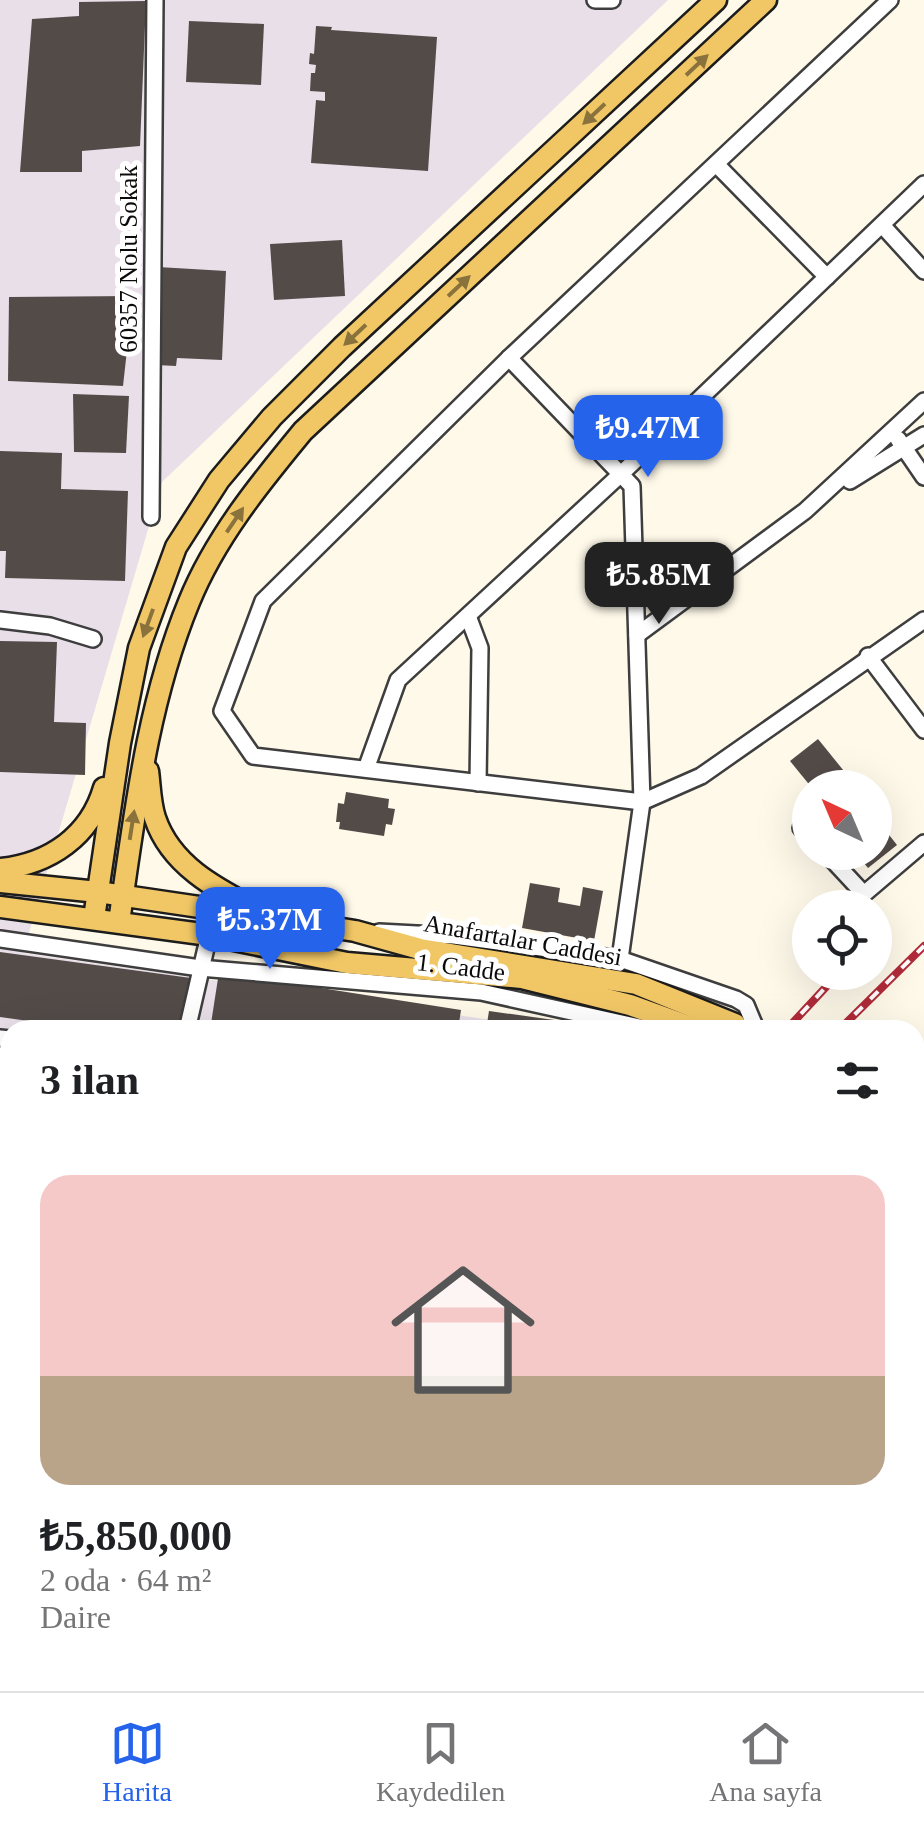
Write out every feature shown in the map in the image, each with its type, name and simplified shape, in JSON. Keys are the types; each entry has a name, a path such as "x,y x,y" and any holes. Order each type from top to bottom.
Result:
{"main road":[{"path":"94,918 120,744 140,648 176,547 219,480 272,418 342,347 716,0"},
{"path":"119,922 144,751 189,601 226,532 292,444 766,0"},
{"path":"0,869 46,856 70,844 84,830 98,806 120,744"},
{"path":"144,751 155,818 175,854 220,890 274,918"},
{"name":"Anafartalar Caddesi","path":"0,882 274,918 355,932 420,949 636,984 726,1020"},
{"name":"Anafartalar Caddesi","path":"0,906 208,934 347,963 522,978 630,1005 671,1020"}],"street":[{"name":"60357 Nolu Sokak","path":"151,518 156,0"},
{"path":"595,0 612,0"},
{"path":"890,0 509,358 263,601 222,711 253,756 642,802 701,776 924,620"},
{"path":"716,164 827,278"},
{"path":"366,770 398,680 621,474 924,184"},
{"path":"882,225 924,271"},
{"path":"509,358 632,486 642,802 620,959"},
{"path":"804,511 924,401"},
{"path":"893,432 924,477"},
{"path":"637,635 804,511 924,435"},
{"path":"468,616 480,648 478,783"},
{"path":"0,620 50,626 93,640"},
{"path":"868,656 924,730"},
{"path":"841,870 864,894 924,843"},
{"path":"355,932 454,936 620,959 736,1000 746,1006 752,1020"},
{"path":"189,1020 208,934"},
{"name":"1. Cadde","path":"0,938 200,968 481,992 595,1020"}],"shaded area":[{"path":"0,0 668,0 162,482 23,953 491,1020 0,1020"}],"building":[{"path":"146,1 140,146 82,151 82,172 20,172 32,19 79,16 79,2"},
{"path":"189,21 264,24 261,85 186,82"},
{"path":"316,26 437,37 428,171 311,163 316,100 325,101 325,92 310,91 311,73 315,73 316,65 309,64 310,53 314,54"},
{"path":"342,240 345,296 274,300 270,244"},
{"path":"158,267 226,271 222,360 177,358 176,366 156,365"},
{"path":"133,296 123,386 8,381 9,297"},
{"path":"73,394 129,396 126,453 74,452"},
{"path":"0,451 62,453 61,489 128,491 125,581 5,578 6,551 0,551"},
{"path":"0,641 57,642 54,722 86,723 85,775 0,772"},
{"path":"818,739 843,770 797,770 790,761"},
{"path":"346,792 389,799 388,808 395,809 392,825 386,824 384,836 339,829 338,803 344,804"},
{"path":"530,883 560,888 558,902 580,906 583,887 603,891 594,941 522,928"},
{"path":"0,952 191,978 185,1020 0,1017"},
{"path":"219,972 461,1010 460,1020 212,1020"},
{"path":"489,1011 554,1020 488,1020"}],"railway":[{"path":"849,1020 924,946"},
{"path":"795,1020 823,990"}]}
